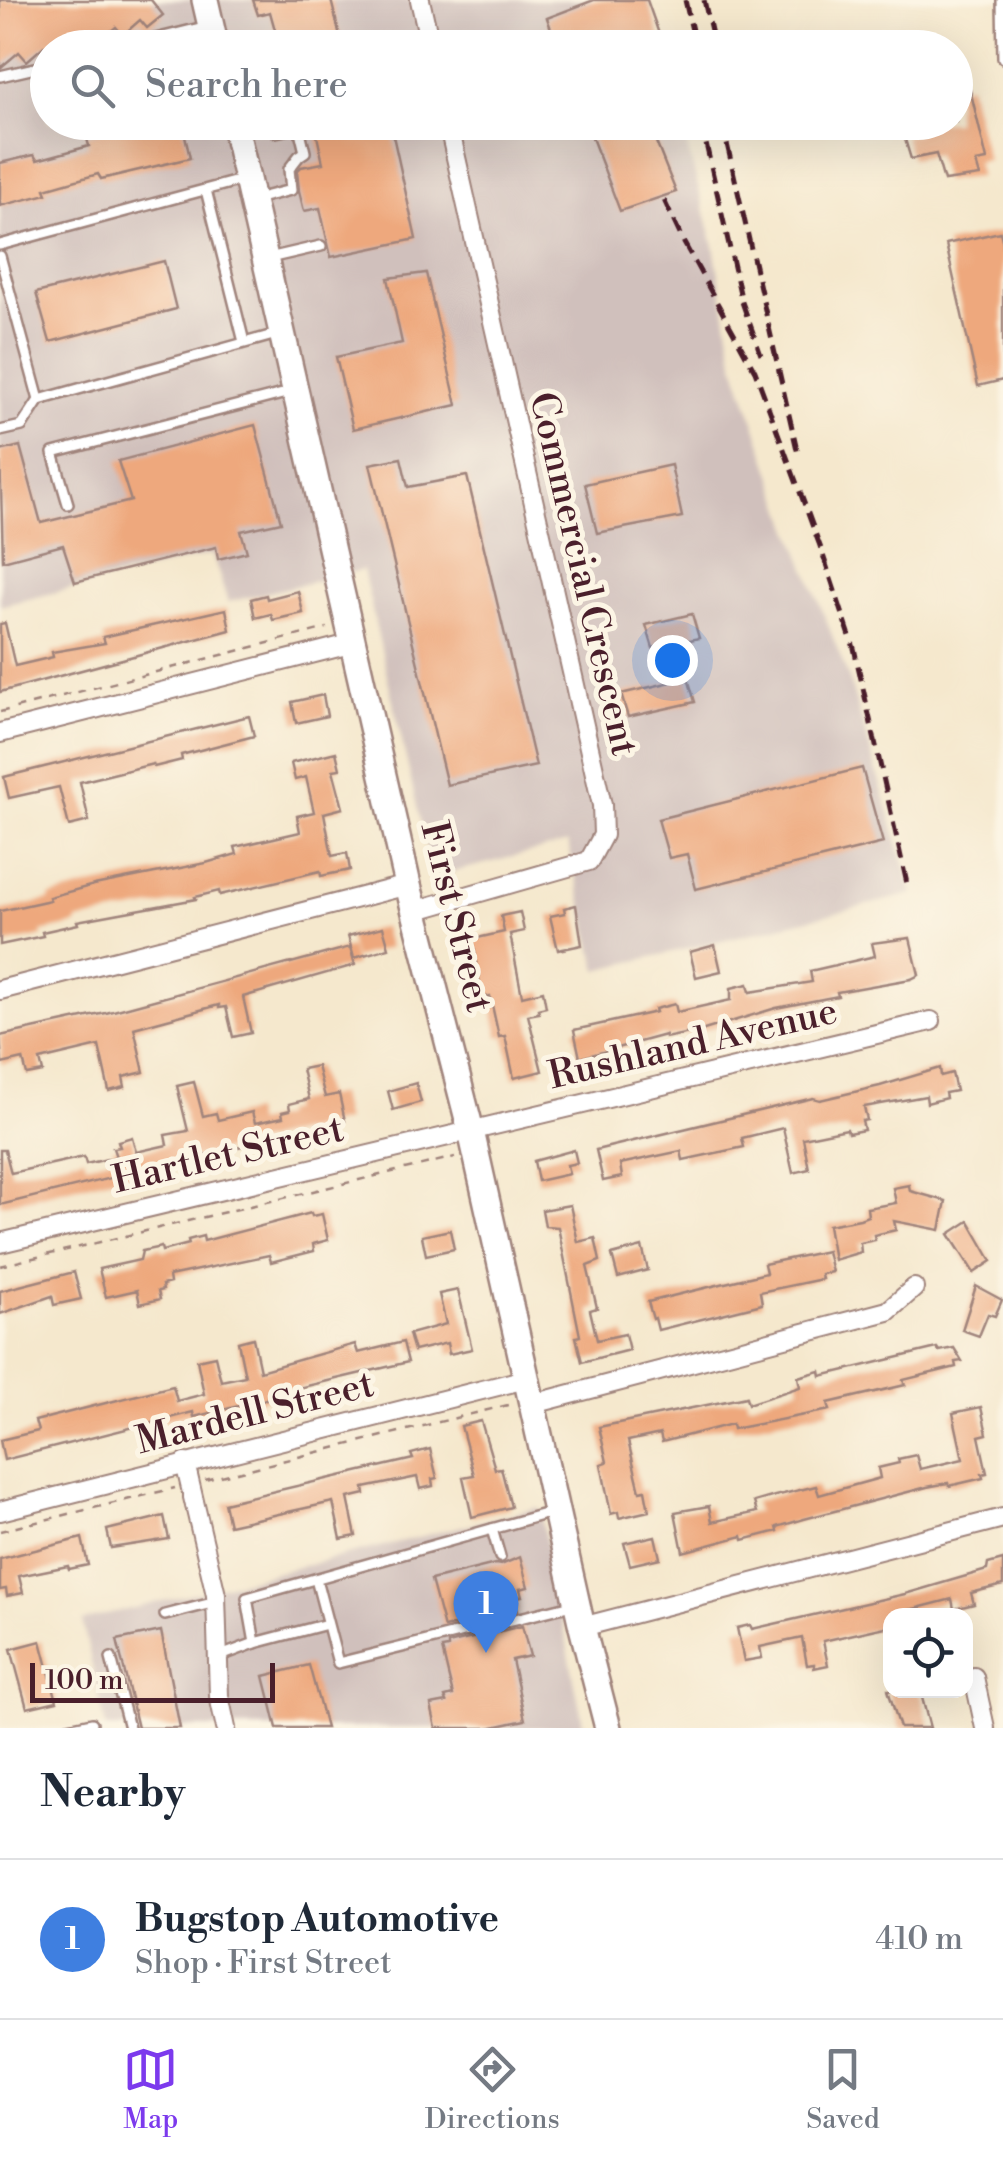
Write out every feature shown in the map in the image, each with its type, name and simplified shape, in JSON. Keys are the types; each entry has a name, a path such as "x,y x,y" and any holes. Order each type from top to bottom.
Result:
{"street":[{"path":"420,0 427,30"},
{"name":"First Street","path":"238,140 414,911 471,1131 524,1395 557,1511 608,1728"},
{"name":"Commercial Crescent","path":"414,911 589,861 602,836 602,805 452,140"},
{"path":"0,733 354,643"},
{"path":"0,990 408,884"},
{"name":"Rushland Avenue","path":"471,1131 930,1022"},
{"name":"Hartlet Street","path":"0,1243 471,1131"},
{"name":"Mardell Street","path":"0,1511 185,1463 524,1395 888,1310 914,1288"},
{"path":"185,1463 216,1602 219,1696 226,1728"},
{"path":"579,1615 1003,1518"},
{"path":"974,1677 985,1728"}],"lane":[{"path":"1002,0 1003,58"},
{"path":"0,76 30,69"},
{"path":"302,140 308,166"},
{"path":"0,246 206,190 295,190 289,169 305,152"},
{"path":"206,190 244,342"},
{"path":"266,259 321,246"},
{"path":"0,256 38,400"},
{"path":"0,431 22,426 38,400 283,332"},
{"path":"68,504 53,453 296,390"},
{"path":"254,1643 247,1598 557,1511"},
{"path":"492,1529 500,1557"},
{"path":"316,1579 338,1663 579,1615"},
{"path":"165,1615 216,1602"},
{"path":"218,1658 254,1643 327,1624"},
{"path":"111,1658 129,1728"},
{"path":"68,1728 92,1723"}],"path":[{"path":"0,712 330,628"},
{"path":"0,1266 454,1157"},
{"path":"201,1481 524,1395"},
{"path":"0,1532 176,1488"}],"shaded area":[{"path":"0,0 649,0 657,30 30,30 30,140 686,140 714,246 735,365 790,527 849,679 913,894 598,970 568,843 433,877 363,570 228,602 212,554 0,606"},
{"path":"539,1507 584,1728 106,1728 82,1621"}],"building":[{"path":"0,0 151,0 163,15 147,28 140,20 129,30 30,30 30,58 27,61 19,52 0,68"},
{"path":"253,0 331,0 338,30 275,30 270,12 258,15"},
{"path":"594,0 647,0 658,30 551,30 547,18"},
{"path":"973,102 987,160 976,162 980,176 944,181 936,154 911,159 905,140 973,140"},
{"path":"87,140 186,140 190,158 101,179 98,174 45,189 47,194 0,206 0,163 34,155 37,160 89,146"},
{"path":"318,140 394,140 416,239 331,257 320,208 304,211 297,171 323,163"},
{"path":"593,140 655,140 676,192 620,211"},
{"path":"1000,232 1003,380 978,386 946,244"},
{"path":"164,261 176,309 50,342 36,293"},
{"path":"426,273 457,405 353,429 336,357 402,343 388,278"},
{"path":"255,425 281,522 241,531 247,552 218,559 216,547 75,582 63,545 3,561 0,451 20,446 41,523 131,501 118,461"},
{"path":"401,458 408,487 467,476 536,766 447,785 370,464"},
{"path":"671,465 682,517 597,533 585,484"},
{"path":"298,591 303,613 273,620 271,614 255,618 251,599"},
{"path":"226,609 230,630 0,692 0,624 5,623 15,666 53,657 52,652 105,643 103,637"},
{"path":"692,614 699,638 653,648 646,625"},
{"path":"688,678 695,702 628,717 621,694"},
{"path":"323,695 327,716 296,723 292,702"},
{"path":"249,716 254,736 181,755 182,760 80,782 89,821 69,826 59,787 9,798 4,777"},
{"path":"336,752 340,769 333,770 343,808 324,813 332,856 347,853 350,870 321,876 320,871 220,895 219,891 196,899 77,921 78,924 42,932 43,936 0,945 0,911 94,885 206,863 237,854 235,847 300,832 297,816 314,812 306,777 295,780 291,763"},
{"path":"862,768 883,843 696,889 687,854 669,858 658,819"},
{"path":"576,905 582,945 558,950 550,916 565,913 564,908"},
{"path":"520,912 524,931 510,934 522,996 543,991 546,1007 528,1015 542,1071 514,1078 505,1036 499,1037 490,996 482,998 473,939 504,932 501,916"},
{"path":"383,927 389,948 354,958 348,936"},
{"path":"910,938 919,975 911,979 837,992 838,996 580,1058 574,1030 656,1012 655,1009 675,1004 677,1012 731,1000 731,988 748,984 750,992 812,982 810,971 875,956 872,943"},
{"path":"715,945 721,971 696,977 690,952"},
{"path":"350,947 355,965 243,997 251,1033 233,1037 226,1007 219,1005 134,1028 144,1072 123,1077 125,1087 109,1091 99,1046 40,1060 43,1072 27,1075 23,1059 2,1064 0,1036 106,1013"},
{"path":"317,1066 325,1097 339,1094 345,1121 0,1205 0,1150 5,1150 11,1173 84,1157 86,1164 116,1157 113,1148 120,1147 118,1141 132,1137 136,1152 167,1145 165,1135 188,1131 177,1086 194,1082 203,1116 216,1113 218,1120 252,1112 255,1123 283,1117 282,1112 290,1110 289,1104 309,1099 302,1069"},
{"path":"940,1068 941,1076 952,1073 956,1091 945,1093 946,1098 927,1103 926,1096 864,1107 864,1130 848,1133 847,1129 803,1138 809,1169 793,1173 783,1128 742,1138 744,1147 683,1160 681,1151 620,1164 622,1177 603,1181 596,1150 813,1098 820,1100 880,1086"},
{"path":"416,1083 421,1102 393,1110 388,1091"},
{"path":"574,1150 577,1163 567,1165 569,1174 538,1181 534,1161"},
{"path":"909,1185 910,1191 946,1201 940,1230 894,1221 896,1230 874,1235 875,1240 860,1243 861,1252 834,1260 828,1225 868,1216 867,1208 896,1203 893,1188"},
{"path":"570,1205 578,1242 595,1238 600,1261 587,1266 597,1308 590,1310 597,1340 625,1334 629,1350 582,1362 558,1227 545,1226 542,1210"},
{"path":"311,1213 322,1214 328,1240 313,1244 314,1251 271,1262 269,1255 169,1276 170,1283 158,1291 160,1299 140,1304 137,1290 106,1297 99,1269 140,1260 142,1251 161,1247 162,1251 203,1236 204,1241"},
{"path":"969,1221 992,1261 974,1273 949,1234"},
{"path":"450,1230 454,1249 426,1255 422,1236"},
{"path":"642,1247 648,1270 618,1278 612,1255"},
{"path":"827,1251 832,1272 821,1274 822,1279 760,1292 762,1304 658,1330 653,1319 648,1302 766,1273 764,1264"},
{"path":"74,1272 81,1299 54,1305 52,1296 0,1314 0,1291"},
{"path":"976,1286 1002,1300 995,1316 988,1314 979,1336 962,1330"},
{"path":"458,1290 472,1349 449,1354 447,1343 414,1351 409,1334 446,1324 439,1294"},
{"path":"253,1338 260,1371 355,1344 358,1353 403,1342 408,1362 194,1417 193,1412 4,1460 0,1440 38,1431 35,1421 173,1386 177,1401 204,1394 197,1360 215,1356 221,1381 245,1376 238,1342"},
{"path":"937,1348 954,1348 962,1361 955,1362 956,1367 903,1380 905,1385 828,1403 830,1410 733,1429 732,1424 662,1442 660,1434 628,1441 649,1511 619,1518 618,1512 611,1514 601,1464 607,1462 599,1427 746,1397 748,1404 800,1387 798,1377 820,1371 821,1376"},
{"path":"981,1407 987,1434 979,1436 987,1473 982,1474 983,1478 927,1487 804,1519 777,1527 778,1531 683,1552 675,1512 709,1506 712,1522 757,1512 754,1502 775,1496 816,1486 819,1495 880,1478 878,1468 899,1463 898,1459 916,1455 920,1469 963,1459 953,1413"},
{"path":"481,1421 495,1469 501,1468 511,1507 472,1517 463,1477 474,1475 461,1426"},
{"path":"430,1449 437,1478 432,1479 433,1486 420,1489 417,1477 364,1488 365,1494 348,1498 356,1536 341,1539 333,1502 229,1525 224,1503 413,1459 411,1454"},
{"path":"164,1516 169,1539 111,1548 107,1530"},
{"path":"655,1536 660,1558 630,1565 624,1543"},
{"path":"82,1538 88,1565 19,1576 23,1593 7,1596 6,1589 0,1590 0,1559"},
{"path":"520,1557 528,1587 520,1589 522,1596 514,1598 518,1610 444,1628 431,1580"},
{"path":"1003,1560 1003,1585 971,1593 974,1604 954,1608 952,1599 917,1608 883,1608 883,1628 823,1641 828,1665 807,1665 802,1638 760,1647 762,1658 744,1661 737,1628 750,1625 752,1629 905,1594 987,1570 988,1564"},
{"path":"522,1626 530,1656 512,1660 525,1720 488,1728 436,1728 431,1705 447,1702 445,1697 453,1695 442,1649 448,1648 448,1644"},
{"path":"161,1631 180,1728 138,1728 117,1640"},
{"path":"41,1641 57,1701 27,1708 11,1649"},
{"path":"309,1665 326,1728 277,1728 264,1676"},
{"path":"891,1698 922,1698 930,1728 900,1728"}],"railway":[{"path":"685,0 692,30"},
{"path":"704,0 711,30"},
{"path":"705,140 742,302 761,355"},
{"path":"726,140 798,454"},
{"path":"664,200 755,371 820,546 854,648 908,888"}],"place":[{"name":"Bugstop Automotive","path":"486,1653"}]}
